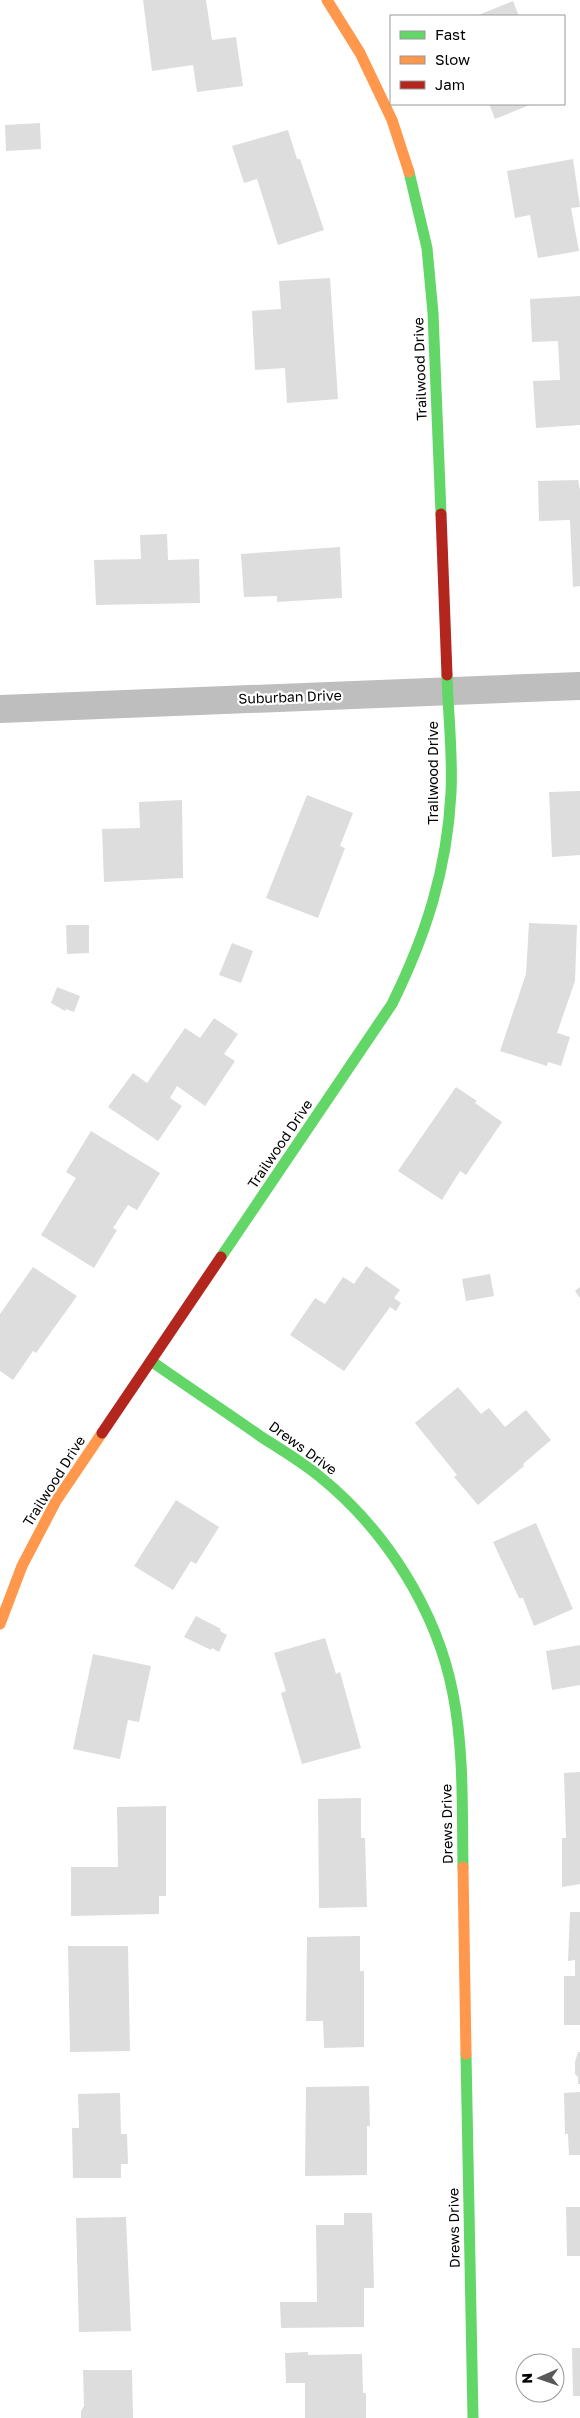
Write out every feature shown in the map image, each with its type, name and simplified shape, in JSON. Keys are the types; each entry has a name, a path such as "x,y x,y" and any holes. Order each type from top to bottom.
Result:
{"street":[{"name":"Trailwood Drive","path":"0,1624 22,1566 56,1501 376,1030 413,962 433,907 447,842 451,791 448,691 433,313 426,248 414,188 392,120 360,53 326,0"},
{"name":"Suburban Drive","path":"0,709 580,686"},
{"name":"Drews Drive","path":"150,1361 319,1476 356,1509 391,1552 418,1596 439,1643 453,1693 461,1757 473,2418"}],"building":[{"path":"143,0 206,0 212,40 236,37 243,86 197,92 193,65 152,71"},
{"path":"513,1 519,15 478,15"},
{"path":"489,105 530,105 495,119"},
{"path":"40,123 41,149 6,151 5,125"},
{"path":"288,130 324,230 278,245 257,179 244,183 232,146"},
{"path":"573,159 580,207 571,208 579,251 538,258 530,215 515,218 507,171"},
{"path":"330,278 338,399 287,403 285,368 255,370 252,311 281,309 279,281"},
{"path":"580,296 580,425 536,428 533,381 560,380 558,341 532,342 530,299"},
{"path":"578,480 580,490 580,586 573,587 570,520 539,521 538,481"},
{"path":"167,534 168,560 199,559 200,603 96,605 94,560 141,559 140,535"},
{"path":"340,547 342,598 277,602 277,596 244,597 241,554"},
{"path":"580,791 580,855 552,857 549,792"},
{"path":"307,795 353,813 340,846 345,848 318,918 266,898"},
{"path":"182,800 183,878 104,882 102,829 140,828 139,802"},
{"path":"529,923 577,925 575,981 557,1033 570,1037 561,1066 548,1062 547,1066 500,1051 526,974"},
{"path":"66,925 89,925 89,953 67,954"},
{"path":"232,943 253,951 241,983 219,975"},
{"path":"57,987 80,996 74,1012 66,1009 65,1011 51,1003"},
{"path":"214,1018 238,1034 224,1054 235,1061 205,1106 177,1086 170,1098 182,1106 158,1141 108,1107 133,1073 147,1083 185,1028 200,1038"},
{"path":"456,1087 477,1101 475,1103 502,1122 466,1175 460,1171 442,1200 398,1171"},
{"path":"91,1131 160,1173 137,1210 128,1205 113,1228 117,1230 94,1268 41,1235 76,1178 66,1172"},
{"path":"366,1266 400,1290 394,1298 401,1303 396,1311 390,1307 344,1371 290,1335 315,1298 325,1304 343,1277 354,1284"},
{"path":"33,1267 77,1296 36,1353 33,1351 13,1380 0,1371 0,1314"},
{"path":"490,1274 494,1296 466,1301 462,1279"},
{"path":"580,1287 580,1298 575,1291"},
{"path":"458,1387 481,1414 489,1408 505,1427 526,1410 551,1440 478,1505 454,1477 457,1475 415,1423"},
{"path":"176,1500 219,1527 196,1564 191,1561 173,1590 134,1566"},
{"path":"536,1523 573,1609 534,1626 523,1598 519,1598 493,1542"},
{"path":"196,1616 221,1629 220,1631 227,1635 219,1652 184,1637"},
{"path":"325,1638 336,1674 340,1672 361,1748 302,1764 281,1693 286,1691 274,1653"},
{"path":"580,1645 580,1685 552,1690 546,1651"},
{"path":"93,1654 151,1666 139,1722 128,1720 120,1759 73,1749"},
{"path":"580,1772 580,1884 562,1887 562,1838 566,1838 564,1773"},
{"path":"361,1798 361,1838 365,1838 367,1907 319,1908 318,1799"},
{"path":"166,1806 166,1896 159,1896 159,1914 71,1916 71,1867 118,1867 117,1807"},
{"path":"570,1912 580,1912 580,2025 564,2025 564,1976 575,1976 575,1960 568,1961"},
{"path":"360,1936 360,1971 364,1971 364,2047 324,2048 323,2021 306,2021 307,1937"},
{"path":"68,1946 128,1946 130,2051 70,2052"},
{"path":"578,2052 580,2052 580,2084 578,2084 578,2077 575,2074 575,2062"},
{"path":"369,2086 370,2126 367,2126 367,2175 305,2176 306,2087"},
{"path":"580,2092 580,2155 569,2155 568,2134 565,2134 564,2093"},
{"path":"120,2093 121,2134 127,2134 128,2164 121,2164 121,2178 73,2178 72,2128 79,2128 78,2094"},
{"path":"566,2207 580,2207 580,2256 567,2256"},
{"path":"344,2213 372,2213 374,2288 364,2288 364,2327 281,2328 280,2302 317,2302 316,2225 344,2225"},
{"path":"126,2217 131,2331 79,2332 76,2218"},
{"path":"572,2348 580,2348 580,2396 573,2396"},
{"path":"308,2352 308,2355 362,2354 363,2393 366,2393 366,2418 305,2418 305,2383 286,2383 285,2353"},
{"path":"83,2370 132,2370 133,2418 81,2418 81,2411 84,2406"}],"traffic: fast":[{"path":"409,172 427,248 433,313 441,514"},
{"path":"221,1257 392,1004 415,953 425,927 440,875 449,821 451,764 447,675"},
{"path":"151,1361 319,1476 366,1521 405,1573 435,1632 453,1694 461,1758 463,1867"},
{"path":"466,2054 473,2418"}],"traffic: slow":[{"path":"327,0 360,53 392,120 409,172"},
{"path":"0,1624 22,1566 56,1501 102,1433"},
{"path":"463,1867 466,2054"}],"traffic: jam":[{"path":"441,514 447,675"},
{"path":"102,1433 221,1257"}]}
